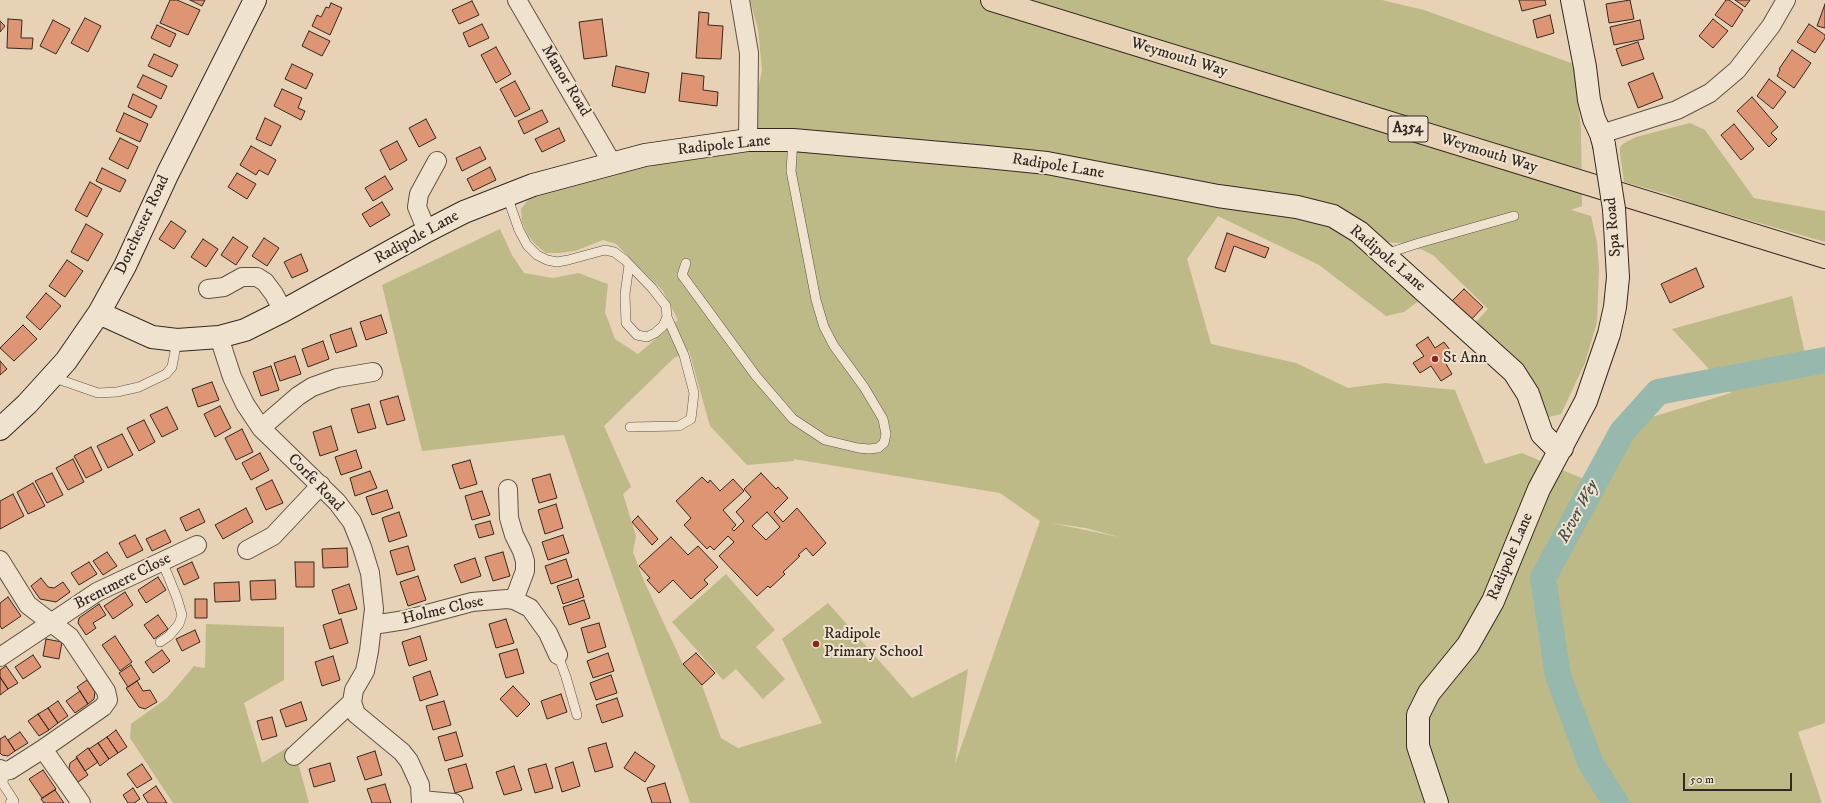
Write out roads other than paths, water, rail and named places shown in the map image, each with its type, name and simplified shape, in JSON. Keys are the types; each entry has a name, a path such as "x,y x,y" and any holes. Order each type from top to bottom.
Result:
{"highway":[{"name":"Weymouth Way","path":"992,0 1825,257"}],"street":[{"name":"Dorchester Road","path":"0,429 27,404 66,361 99,313 125,266 168,173 256,0"},
{"name":"Manor Road","path":"517,0 612,163"},
{"path":"740,0 749,53 748,140"},
{"name":"Spa Road","path":"1562,448 1586,401 1603,352 1613,314 1618,278 1614,208 1603,139 1594,119 1589,100 1585,67 1572,0"},
{"path":"1603,139 1677,110 1710,93 1737,70 1771,26 1786,0"},
{"name":"Radipole Lane","path":"99,313 152,337 177,340 219,337 245,330 283,312 427,231 464,212 533,185 612,163 681,149 748,140 793,140 1047,163 1218,196 1297,208 1333,216 1360,232 1514,372 1528,394 1542,434 1552,444 1562,448 1539,489 1493,601 1468,645 1429,693 1418,715 1418,746 1437,803"},
{"path":"427,231 417,207 419,194 437,161"},
{"path":"208,289 224,287 242,277 257,277 264,282 274,294 283,312"},
{"name":"Corfe Road","path":"219,337 232,377 245,404 261,428 321,485 337,502 352,522 362,546 370,573 373,594 372,625 365,671 354,690 352,702 294,756"},
{"path":"261,428 298,396 312,387 337,378 373,372"},
{"path":"247,550 273,536 321,485"},
{"path":"508,489 509,518 514,535 525,561 523,578 514,600"},
{"name":"Brentmere Close","path":"0,657 97,592 197,545"},
{"path":"0,560 28,605 70,637 106,691 108,700 103,707 43,750 10,770 2,770"},
{"name":"Holme Close","path":"372,625 405,620 472,602 507,599 514,600 530,608 548,633 558,655"},
{"path":"352,702 356,714 402,752 409,761 420,786 421,801 454,803"},
{"path":"43,750 81,803"}],"lane":[{"path":"686,263 682,275 756,376 793,419 825,440 858,448 869,449 878,448 884,443 886,434 883,419 864,387 834,346 824,327 816,300 791,172 793,140"},
{"path":"507,196 519,230 527,244 537,255 547,260 557,262 605,250 614,252 629,264 660,296 666,306 667,317 684,355 694,393 691,419 679,426 630,427"},
{"path":"1384,255 1419,242 1514,216"},
{"path":"629,264 625,294 625,312 626,323 630,330 637,335 647,337 655,333 663,326 667,317"},
{"path":"52,377 98,393 117,392 139,387 166,374 172,367 177,340"},
{"path":"160,642 169,636 179,624 182,615 177,598 162,561"},
{"path":"558,655 577,715"},
{"path":"2,770 2,784 14,801 10,803"}],"waterway":[{"name":"River Wey","path":"1616,803 1591,764 1558,676 1543,578 1622,432 1658,392 1825,360"}],"place":[{"name":"St Ann","path":"1435,359"},
{"name":"Radipole Primary School","path":"816,644"}]}
